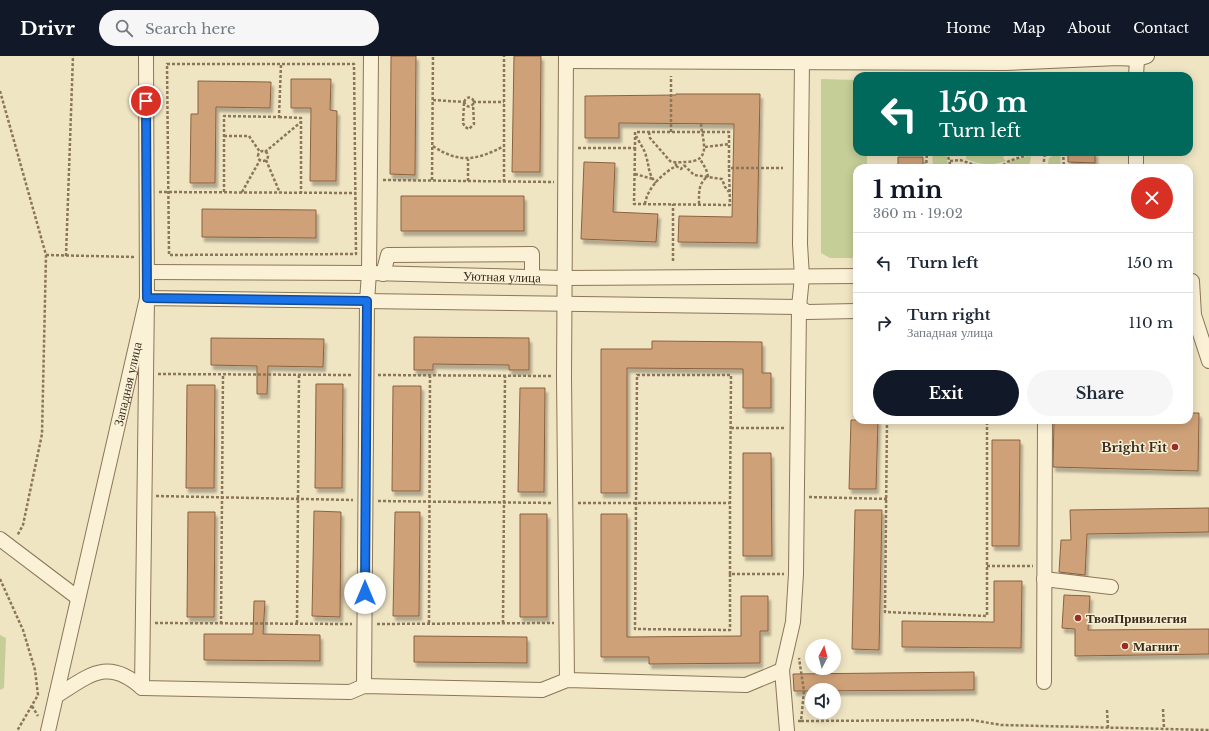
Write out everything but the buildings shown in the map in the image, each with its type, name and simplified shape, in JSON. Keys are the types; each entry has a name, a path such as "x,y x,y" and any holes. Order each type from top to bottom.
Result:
{"street":[{"name":"Западная улица","path":"48,731 147,298 146,56"},
{"path":"371,56 370,187 376,274"},
{"path":"567,680 564,304 566,59 1006,63 1142,58 1137,72"},
{"path":"787,731 782,670 793,622 796,574 799,307 802,277 800,244 802,61"},
{"path":"364,686 367,301 376,274 388,255 532,254 532,277"},
{"name":"Уютная улица","path":"147,272 376,274 564,278 853,276"},
{"path":"142,688 147,298 799,307 807,312 853,311"},
{"path":"1193,320 1209,361"},
{"path":"1044,682 1045,424"},
{"path":"5,544 78,598"},
{"path":"1044,573 1112,587"},
{"path":"55,701 84,679 97,673 111,670 130,678 142,688 350,692 364,686 542,690 567,680 746,685 782,670"}],"path":[{"path":"432,180 434,56"},
{"path":"504,56 504,182"},
{"path":"66,256 72,57"},
{"path":"167,64 281,64 354,64 356,254 169,255 167,64"},
{"path":"279,117 281,64"},
{"path":"671,76 671,132"},
{"path":"0,91 46,255 42,434 23,525 5,544"},
{"path":"469,97 472,99 473,103 474,124 469,129 465,127 463,123 464,102 469,97"},
{"path":"433,100 464,102 468,106 473,103 504,102"},
{"path":"224,192 224,116 301,118 301,193"},
{"path":"260,152 265,152 301,122"},
{"path":"700,159 705,147 702,123"},
{"path":"635,132 729,132 730,205 634,204 635,134 635,132"},
{"path":"649,132 650,138 669,160 683,163 700,159"},
{"path":"635,134 642,150 646,155 648,172 656,183"},
{"path":"224,136 249,136 260,152"},
{"path":"705,147 729,144"},
{"path":"433,145 447,155 468,158 486,156 504,146"},
{"path":"572,148 635,148"},
{"path":"242,192 260,160 258,157 260,152"},
{"path":"265,152 268,156 266,160 280,193"},
{"path":"948,156 950,164"},
{"path":"1006,164 1008,161 1021,156"},
{"path":"468,158 468,181"},
{"path":"700,159 708,176"},
{"path":"260,160 266,160"},
{"path":"950,161 960,160 972,164"},
{"path":"676,166 681,169 683,163"},
{"path":"683,163 694,175 722,179 725,187 730,192"},
{"path":"645,204 648,194 656,183 676,166"},
{"path":"729,168 783,168"},
{"path":"635,174 653,179"},
{"path":"699,204 701,181 708,176"},
{"path":"146,192 356,193 370,187 432,180 565,182"},
{"path":"673,204 673,261"},
{"path":"46,255 147,258"},
{"path":"221,624 223,374"},
{"path":"297,623 299,375"},
{"path":"637,375 731,376 731,428 730,630 635,629 637,375"},
{"path":"429,623 430,376"},
{"path":"503,623 505,376"},
{"path":"887,424 885,612 988,616 987,424"},
{"path":"731,428 798,427"},
{"path":"144,496 298,500 730,503"},
{"path":"805,497 887,499"},
{"path":"987,566 1044,573"},
{"path":"730,574 796,574"},
{"path":"0,579 23,630 35,670 38,695 17,731"},
{"path":"802,674 804,691"},
{"path":"1163,709 1164,729"},
{"path":"1107,710 1108,728"},
{"path":"801,721 972,720 1001,725 1209,730"}],"green space":[{"path":"821,79 853,80 853,156 867,156 867,164 853,164 853,258 830,258 821,253"},
{"path":"932,156 947,156 948,164 933,164"},
{"path":"966,156 1004,156 1003,158 1006,161 996,164 981,164 966,159"},
{"path":"1031,156 1030,164 1009,164 1009,161"},
{"path":"1053,156 1060,156 1061,164 1048,164 1049,158"},
{"path":"0,635 6,638 4,688 0,690"}],"place":[{"name":"Bright Fit","path":"1175,447"},
{"name":"ТвояПривилегия","path":"1078,618"},
{"name":"Магнит","path":"1125,646"}],"route":[{"path":"146,101 147,298 367,301 365,593"}]}
